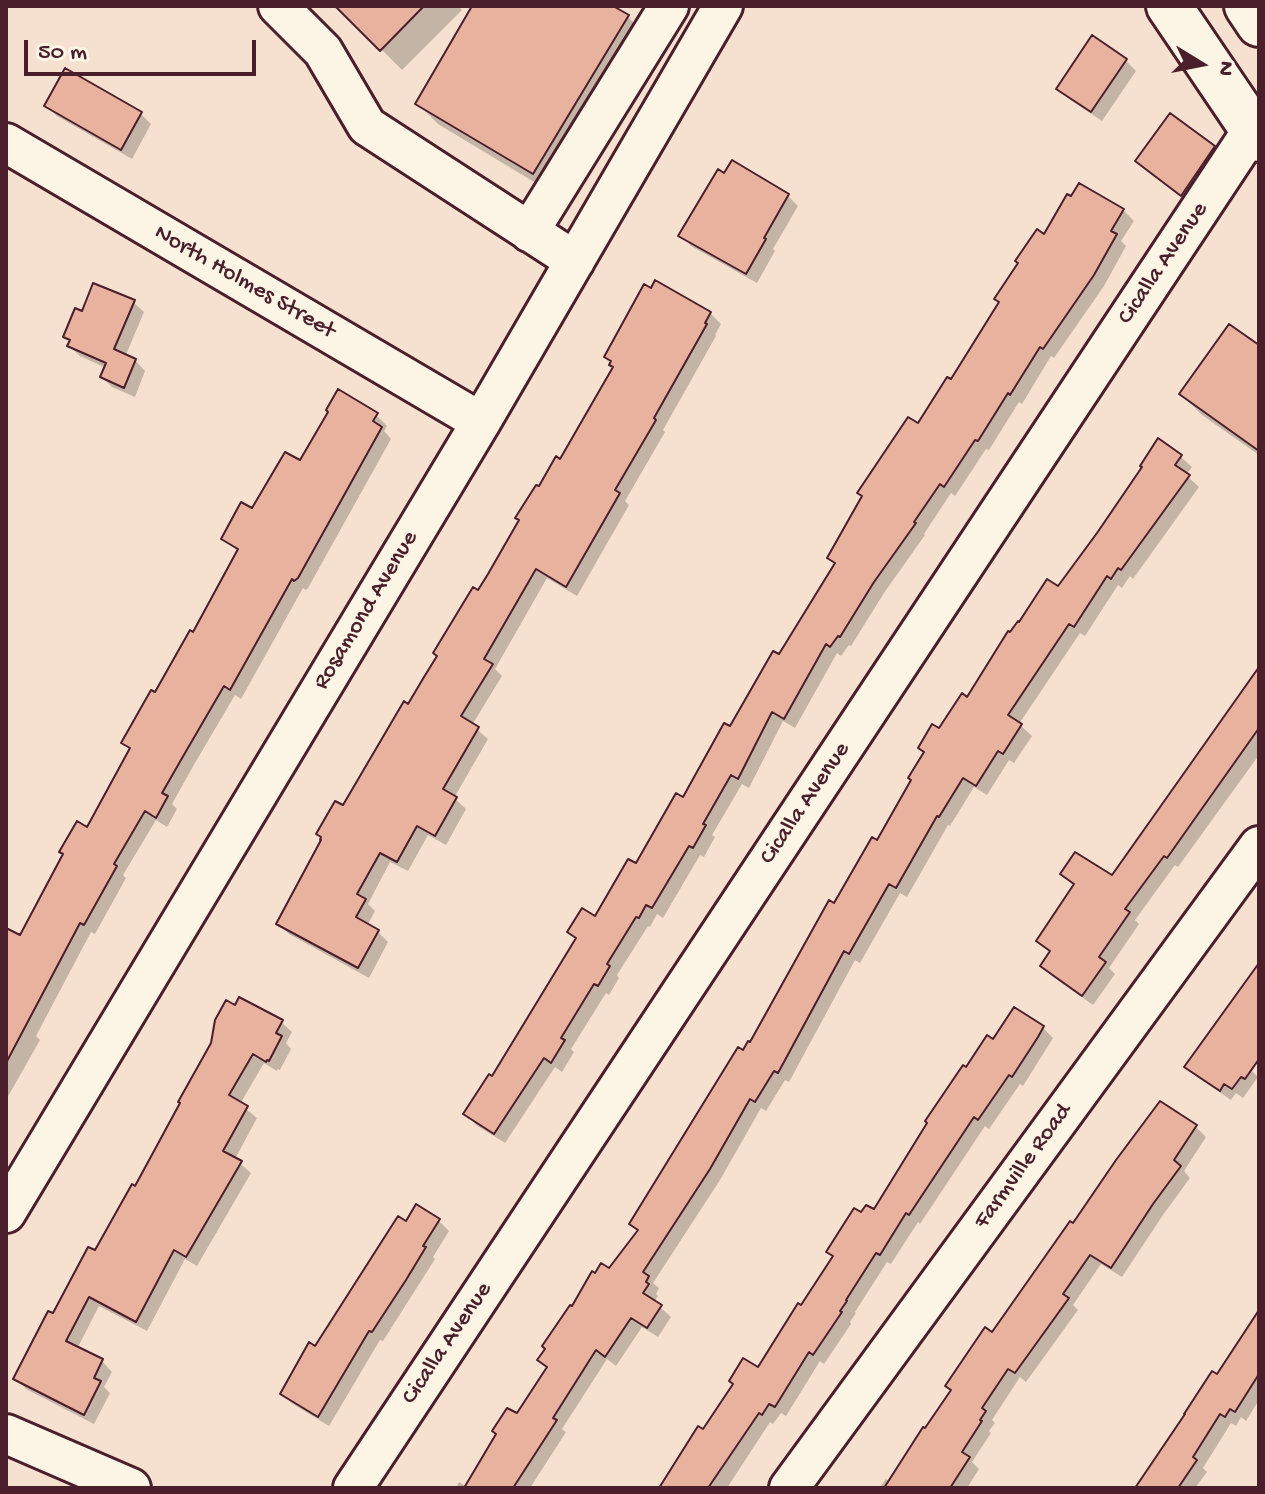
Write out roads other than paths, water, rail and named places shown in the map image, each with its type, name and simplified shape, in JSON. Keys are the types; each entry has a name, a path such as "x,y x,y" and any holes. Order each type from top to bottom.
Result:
{"main road":[{"path":"1169,6 1257,130"},
{"path":"1247,6 1259,24"}],"street":[{"path":"278,6 323,51 367,126 575,261"},
{"path":"529,232 669,6"},
{"path":"680,6 718,16"},
{"name":"Rosamond Avenue","path":"6,1213 481,422 718,16"},
{"name":"Cicalla Avenue","path":"353,1488 1257,130"},
{"name":"North Holmes Street","path":"6,143 481,422"},
{"name":"Farmville Road","path":"789,1488 1259,846"},
{"path":"6,1434 131,1488"}]}
